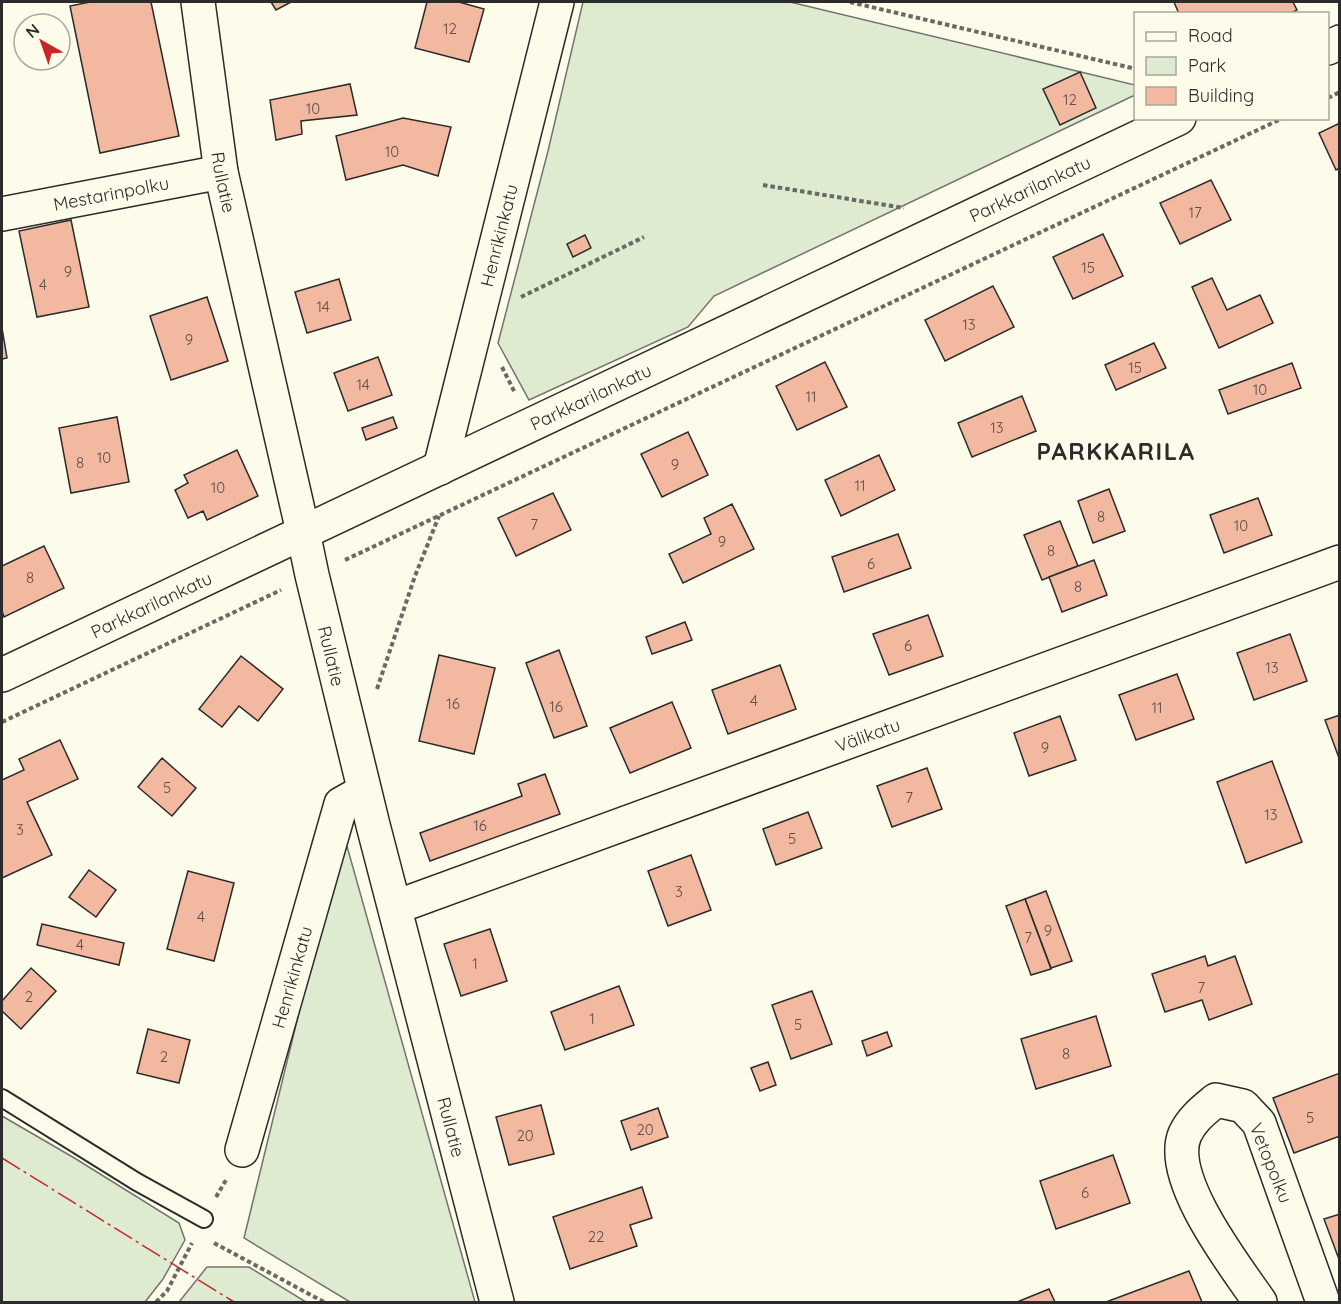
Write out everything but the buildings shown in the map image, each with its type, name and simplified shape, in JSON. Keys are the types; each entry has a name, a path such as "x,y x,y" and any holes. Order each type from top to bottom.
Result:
{"street":[{"name":"Rullatie","path":"198,2 221,172 303,532 352,797 396,907 497,1302"},
{"name":"Henrikinkatu","path":"440,468 557,2"},
{"name":"Parkkarilankatu","path":"2,675 1175,120"},
{"name":"Mestarinpolku","path":"2,214 221,172"},
{"name":"Välikatu","path":"396,907 1340,562"},
{"name":"Henrikinkatu","path":"242,1150 352,797"},
{"name":"Vetopolku","path":"1260,1302 1212,1231 1192,1192 1182,1159 1184,1135 1195,1119 1216,1100 1243,1106 1259,1124 1323,1302"}],"lane":[{"path":"2,1098 137,1182 204,1219"}],"path":[{"path":"850,2 1134,69"},
{"path":"2,722 1279,120"},
{"path":"763,185 911,209"},
{"path":"477,319 644,237"},
{"path":"375,696 415,576 440,515"},
{"path":"206,1239 324,1302"}],"green space":[{"path":"583,2 790,2 1134,85 1134,95 714,296 688,327 529,400 498,343 548,151"},
{"path":"343,832 475,1302 350,1302 244,1238"},
{"path":"2,1116 179,1223 185,1240 163,1279 145,1302 2,1302"},
{"path":"207,1267 249,1267 306,1302 179,1302"}],"power":[{"path":"2,1158 234,1302"}],"district":[{"name":"PARKKARILA","path":"1116,451"}]}
